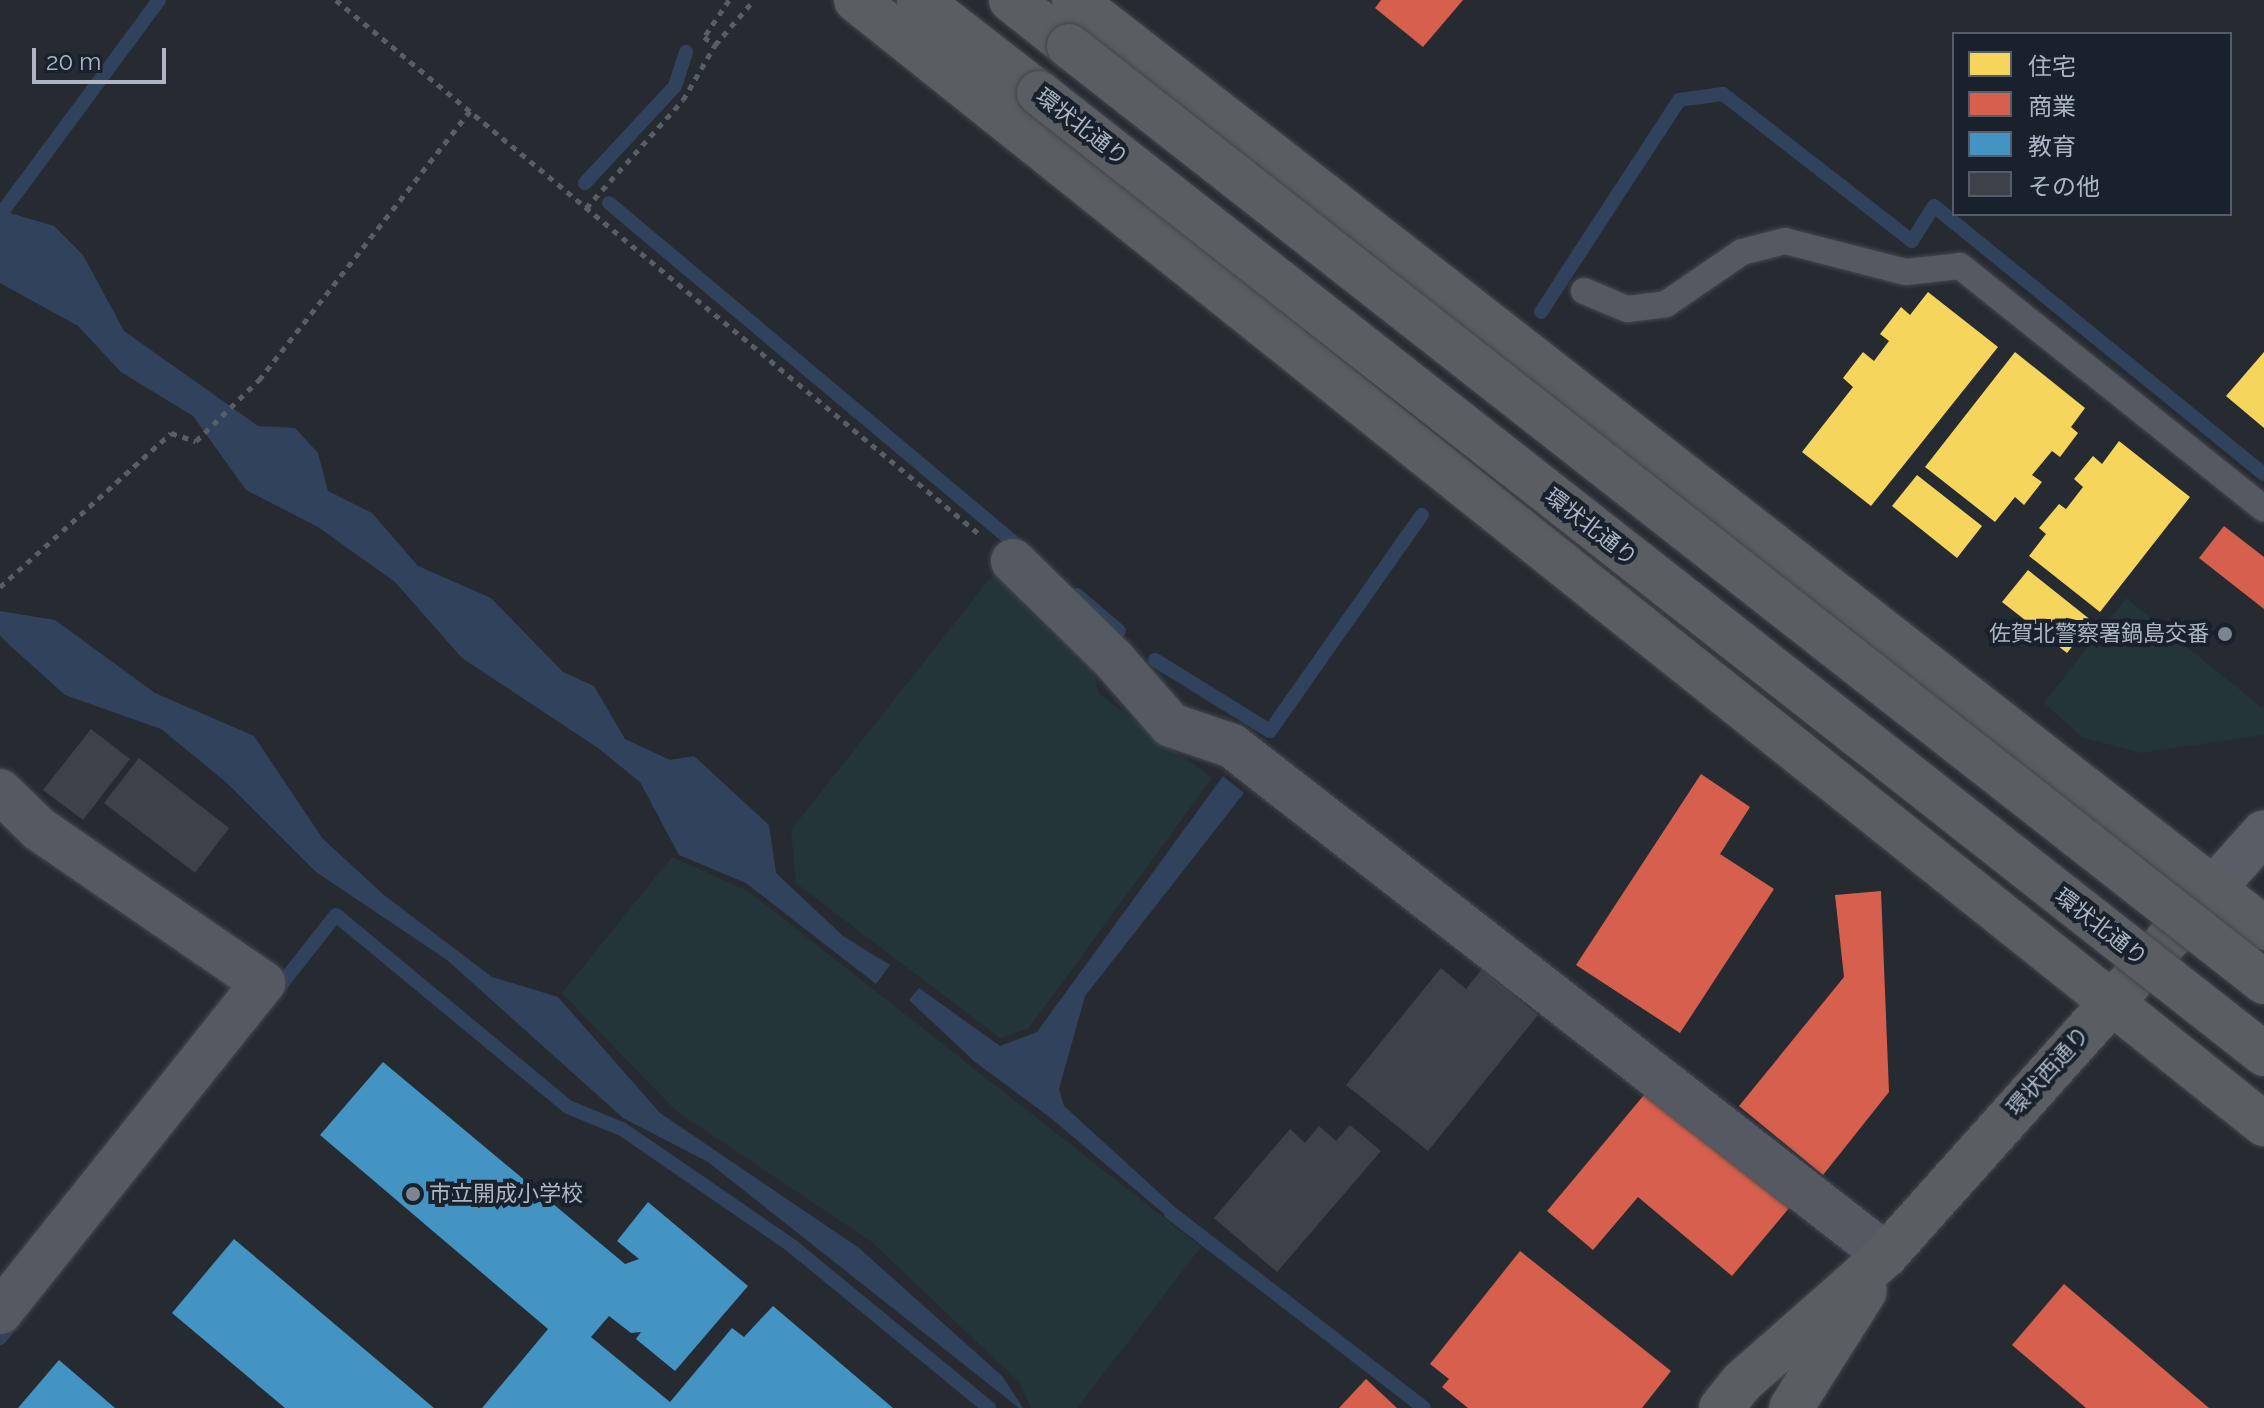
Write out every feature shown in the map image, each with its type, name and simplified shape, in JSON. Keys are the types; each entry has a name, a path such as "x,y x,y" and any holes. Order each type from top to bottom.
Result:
{"highway":[{"path":"856,0 2109,1004 2264,1124"},
{"name":"環状北通り","path":"919,0 2264,1054"},
{"path":"1011,0 2264,982"},
{"path":"1074,0 2264,928"},
{"name":"環状西通り","path":"1721,1408 1742,1382 1886,1255 2213,889"},
{"name":"環状西通り","path":"1791,1408 1886,1255"}],"street":[{"path":"1013,561 1114,660 1171,725 1232,746 1886,1255"},
{"path":"0,791 39,829 263,983 0,1312"},
{"path":"2213,889 2264,832"}],"lane":[{"path":"1584,291 1627,309 1666,304 1742,252 1785,241 1906,272 1960,266 2264,509"}],"path":[{"path":"336,0 1013,561"},
{"path":"715,45 704,37 729,0"},
{"path":"586,208 683,100 715,45 754,0"},
{"path":"0,587 171,433 196,441 259,380 470,111"}],"shaded area":[{"path":"996,571 1092,667 1099,694 1212,778 1028,1029 1000,1038 796,883 791,830"},
{"path":"2126,598 2261,707 2264,705 2264,735 2140,753 2082,737 2044,703"},
{"path":"672,857 748,891 1201,1247 1077,1408 1031,1408 1020,1383 872,1242 676,1111 562,993"}],"water":[{"path":"0,210 54,226 83,255 124,331 258,426 295,428 318,453 328,491 372,513 418,566 491,598 563,672 594,686 625,739 670,760 694,756 769,825 776,873 843,936 890,965 876,984 746,883 679,855 640,782 598,748 462,658 395,582 318,527 246,490 193,416 121,372 78,326 0,283"},
{"path":"0,611 55,620 155,693 254,736 323,839 384,895 492,977 558,997 660,1113 859,1248 1002,1376 1023,1408 1019,1408 708,1162 623,1118 447,960 316,872 227,783 161,729 65,695 0,635"},
{"path":"1223,776 1244,793 1085,996 1059,1089 1064,1106 1189,1220 1182,1229 1052,1119 975,1062 909,1000 919,988 1000,1046 1037,1032"}],"building: 住宅":[{"path":"1928,292 1998,347 1871,506 1802,452 1853,387 1843,378 1863,352 1874,361 1889,341 1880,334 1901,307 1910,315"},
{"path":"2015,352 2085,408 2071,427 2078,433 2060,457 2052,451 2032,475 2042,482 2024,505 2015,497 1995,522 1925,467"},
{"path":"2264,352 2264,428 2226,396"},
{"path":"2119,441 2190,497 2100,612 2029,556 2046,534 2039,528 2059,504 2066,509 2083,487 2074,479 2093,456 2102,464"},
{"path":"1917,475 1982,526 1957,558 1892,506"},
{"path":"2028,570 2092,621 2067,653 2002,602"}],"building: 商業":[{"path":"1381,0 1463,0 1423,47 1375,8"},
{"path":"2224,526 2264,557 2264,609 2199,558"},
{"path":"1701,774 1750,807 1720,854 1774,889 1680,1033 1576,965"},
{"path":"1881,891 1889,1092 1823,1175 1739,1106 1844,977 1835,895"},
{"path":"1649,1089 1790,1207 1732,1276 1638,1197 1593,1250 1547,1211"},
{"path":"1520,1251 1671,1371 1642,1408 1468,1408 1442,1387 1449,1379 1430,1364"},
{"path":"2064,1284 2209,1408 2086,1408 2012,1345"},
{"path":"1366,1379 1397,1408 1339,1408"}],"building: 教育":[{"path":"383,1062 625,1264 639,1259 617,1241 648,1202 748,1286 675,1371 636,1339 641,1332 631,1333 609,1316 591,1337 670,1402 732,1328 744,1337 773,1306 893,1408 482,1408 548,1329 320,1135"},
{"path":"234,1239 434,1408 285,1408 172,1313"},
{"path":"59,1360 115,1408 18,1408"}],"building: その他":[{"path":"91,729 130,759 83,820 43,790"},
{"path":"139,758 229,828 195,873 104,803"},
{"path":"1441,968 1466,989 1482,969 1538,1015 1428,1151 1346,1085"},
{"path":"1350,1125 1381,1151 1277,1272 1214,1218 1290,1129 1305,1143 1319,1126 1336,1141"}],"waterway":[{"path":"0,215 159,0"},
{"path":"585,183 675,86 686,52"},
{"path":"1541,312 1679,100 1723,94 1912,241 1934,206 2264,474"},
{"path":"609,203 1024,551"},
{"path":"1155,660 1270,731 1422,515"},
{"path":"1077,595 1119,631"},
{"path":"272,996 336,915 568,1107 622,1129 792,1246 989,1408"},
{"path":"1171,1213 1424,1408"},
{"path":"0,1338 15,1319"}],"place":[{"name":"佐賀北警察署鍋島交番","path":"2225,634"},
{"name":"市立開成小学校","path":"413,1194"}]}
